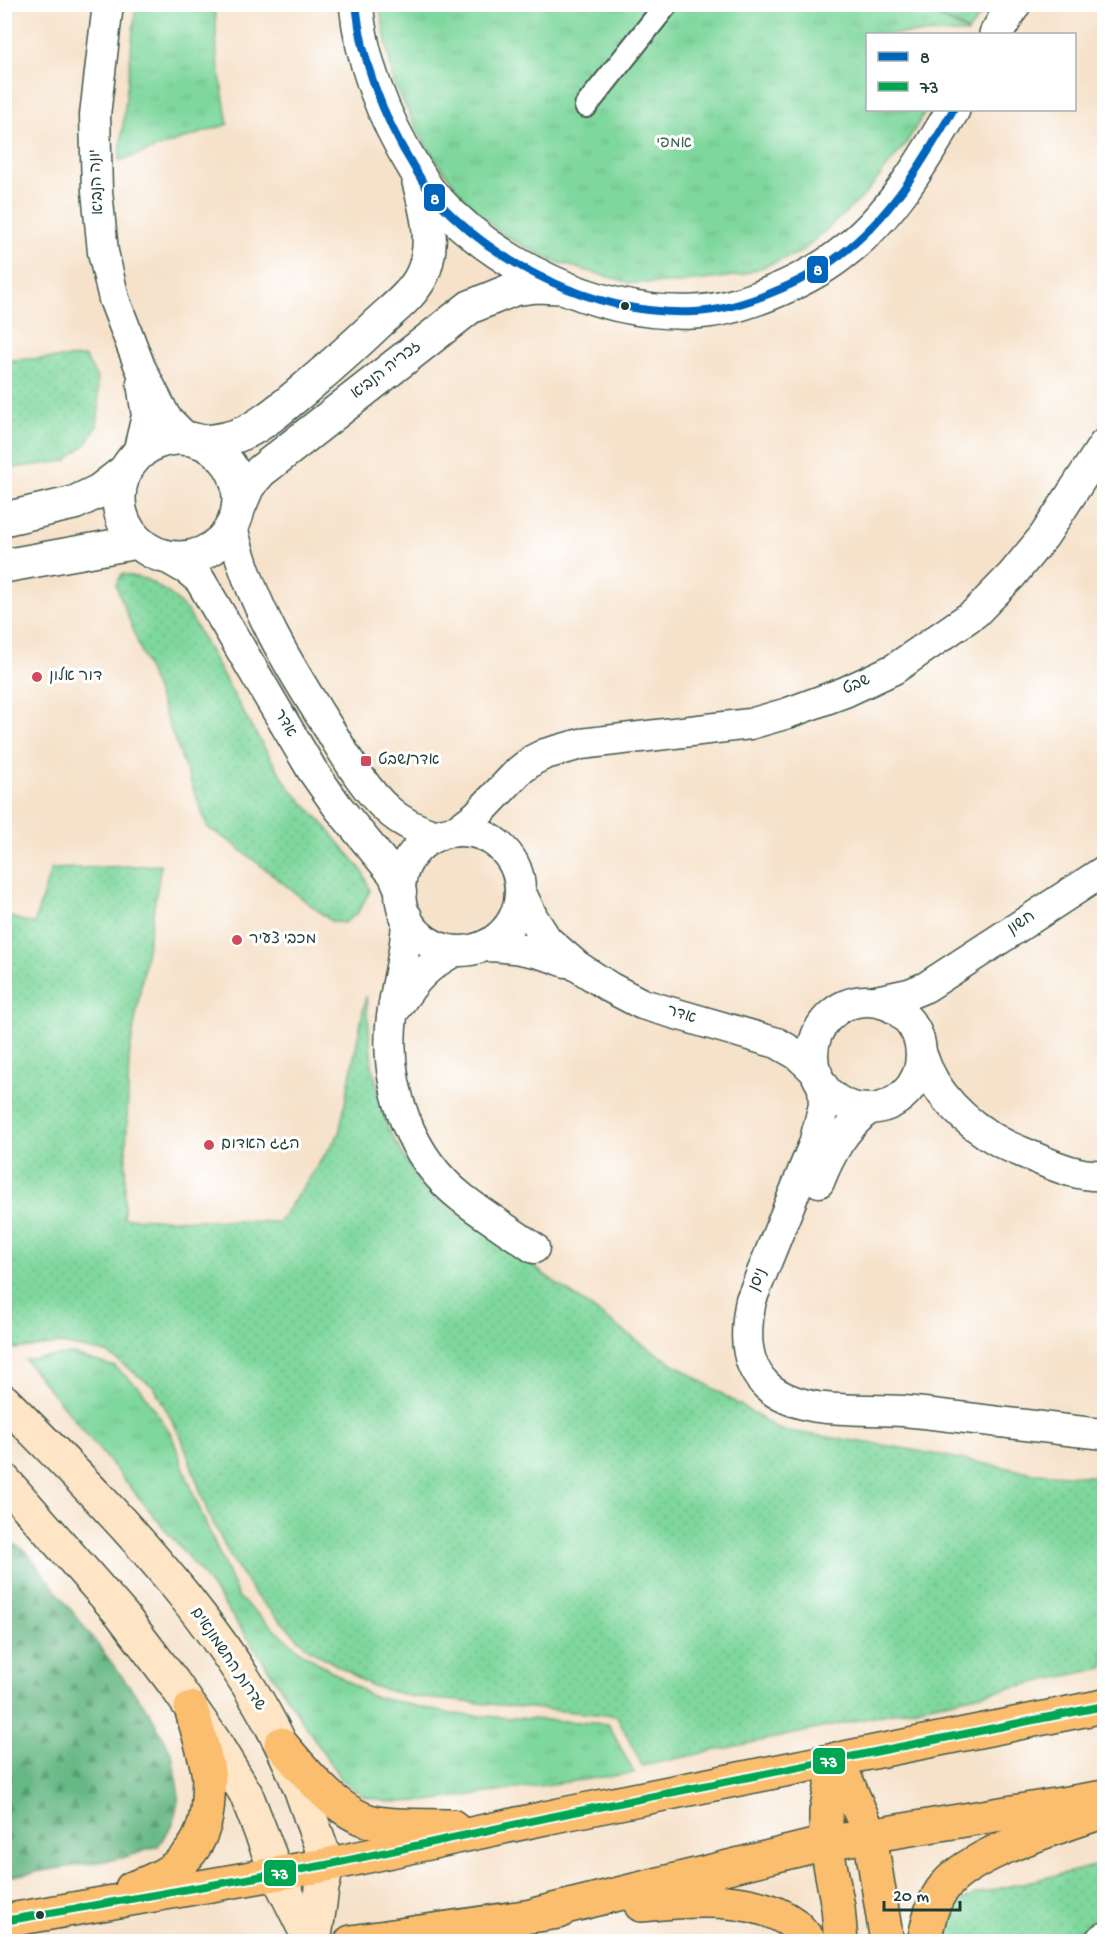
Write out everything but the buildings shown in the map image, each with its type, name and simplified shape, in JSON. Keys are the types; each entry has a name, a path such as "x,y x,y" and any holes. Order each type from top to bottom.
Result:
{"main road":[{"name":"שדרות החשמונאים","path":"4,1401 74,1471 208,1625 242,1675 281,1744 303,1796 326,1865 313,1941"},
{"name":"שדרות החשמונאים","path":"4,1480 122,1615 191,1708 246,1794 278,1874 313,1941"},
{"path":"4,1921 326,1865 564,1814 1104,1706"},
{"path":"58,1912 146,1884 182,1863 193,1850 204,1830 208,1811 209,1774 191,1708"},
{"path":"281,1744 327,1794 352,1813 375,1823 451,1826 564,1814"},
{"path":"837,1759 870,1835 888,1941"},
{"path":"837,1759 826,1812 826,1843 838,1907 841,1941"},
{"path":"537,1914 826,1843 1104,1797"},
{"path":"924,1941 930,1915 940,1893 946,1884 970,1864 1024,1840 1104,1811"},
{"path":"351,1941 537,1914 678,1901 742,1904 771,1912 794,1924 810,1941"}],"street":[{"name":"יונה הנביא","path":"108,4 96,115 96,190 103,252 114,299 153,395 166,418 194,440"},
{"path":"356,4 363,49 389,122 433,196 460,224 516,264 565,287 632,309 696,312 766,295 806,277 840,256 871,229 893,204 952,111"},
{"path":"586,106 667,4"},
{"path":"997,33 1014,4"},
{"path":"4,519 74,503 99,491 149,446 161,441 225,440 248,431 284,407 342,357 406,296 421,277 427,260 430,239 417,171"},
{"name":"זכריה הנביא","path":"236,516 248,486 261,471 470,307 514,289 537,286 565,287"},
{"name":"יונה הנביא","path":"132,462 144,433 147,416 135,354"},
{"path":"194,440 216,450 231,468 239,490 236,516 243,567 268,625 311,702 342,750 386,810 409,825 446,833 470,832 488,838 504,850 512,861"},
{"name":"שבט","path":"446,833 476,816 519,771 545,754 581,744 750,724 845,692 894,669 975,613 1012,575 1044,536 1104,444"},
{"path":"132,462 120,485 120,508 128,530 137,542 151,552 167,558 180,559 205,553 225,537 236,516"},
{"path":"4,566 137,542"},
{"name":"אדר","path":"167,558 189,570 200,580 312,770 338,807 393,874 404,905"},
{"path":"404,905 415,930 426,940 455,951 484,946 506,929 518,905 520,891 518,876 504,830 503,814 511,784 519,771"},
{"path":"446,833 419,848 406,865 402,879 407,937 393,1014 390,1059 396,1091 419,1150 434,1170 460,1197 534,1248"},
{"name":"חשון","path":"876,1001 909,994 926,987 1104,871"},
{"name":"אדר","path":"520,891 547,940 577,966 642,1004 777,1043 798,1055 820,1079"},
{"name":"אדר","path":"484,946 528,949 577,966"},
{"path":"393,1014 423,971 436,960 455,951"},
{"name":"חשון","path":"919,1045 928,996 941,978"},
{"path":"963,1117 918,1105 862,1109 843,1103 826,1091 813,1057 814,1044 825,1021 845,1005 864,1001 888,1004 907,1018 928,1074 941,1093 963,1117 1000,1142 1059,1168 1094,1176 1104,1175"},
{"name":"אדר","path":"758,1037 798,1032 825,1021"},
{"path":"879,1107 909,1090 920,1068 919,1045"},
{"name":"ניסן","path":"820,1079 824,1105 814,1144 751,1300 747,1324 747,1347 754,1369 766,1385 779,1395 817,1407 902,1411 1104,1434"},
{"name":"ניסן","path":"856,1409 799,1391 783,1380 773,1366 766,1344 766,1324 773,1294 825,1166 843,1134 856,1118 879,1107"},
{"path":"4,1502 36,1517"},
{"path":"1099,1941 1104,1938"}],"green space":[{"name":"אמפי","path":"379,4 915,4 969,33 866,33 866,111 925,111 907,142 863,197 801,252 742,275 680,283 630,283 553,261 501,234 464,198 426,146 394,84"},
{"path":"136,5 215,5 217,57 228,124 119,161"},
{"path":"919,5 987,5 969,31"},
{"path":"85,357 97,378 99,407 97,426 88,442 66,461 5,469 5,360"},
{"path":"122,574 146,579 170,594 188,612 251,726 288,786 328,829 363,872 370,891 357,914 344,923 331,921 231,842 208,828 116,585"},
{"path":"161,865 129,1057 124,1218 279,1222 339,1134 366,996 372,1065 388,1128 421,1187 648,1348 780,1430 902,1448 1034,1473 1104,1477 1104,1668 642,1766 617,1716 413,1697 372,1686 309,1649 255,1595 230,1556 208,1513 182,1439 154,1387 107,1353 61,1344 14,1349 5,1341 4,915 34,924 51,869"},
{"path":"72,1354 115,1367 141,1389 171,1434 196,1501 239,1598 301,1652 371,1696 451,1714 608,1724 634,1773 427,1801 388,1802 363,1796 340,1778 248,1638 202,1574 25,1360"},
{"path":"5,1539 26,1551 150,1713 172,1754 179,1796 173,1824 158,1846 123,1858 5,1877"},
{"path":"1104,1864 1104,1915 1067,1941 941,1942 941,1929 949,1909 975,1894"}],"transit line":[{"name":"8","path":"356,4 363,48 384,111 430,193 458,221 518,265 586,296 622,305 658,311 711,310 750,301 809,275 858,240 890,207 917,169 952,111"},
{"name":"73","path":"4,1921 326,1865 564,1814 1104,1706"}],"place":[{"name":"דור אלון","path":"37,677"},
{"name":"אדר/שבט","path":"366,761"},
{"name":"מכבי צעיר","path":"237,940"},
{"name":"הגג האדום","path":"209,1145"}]}
